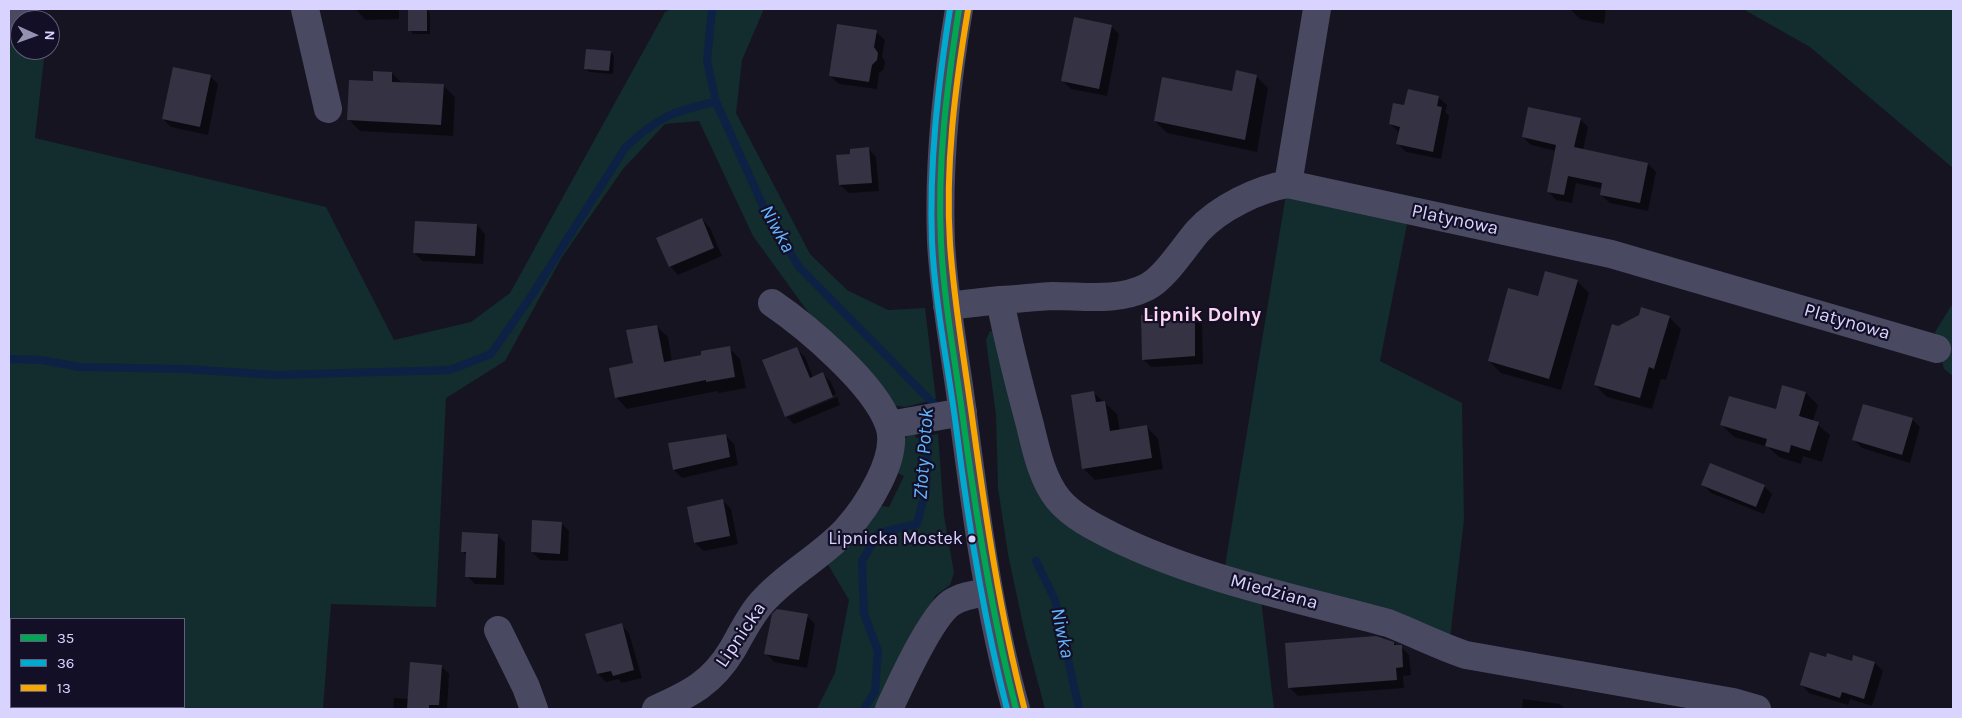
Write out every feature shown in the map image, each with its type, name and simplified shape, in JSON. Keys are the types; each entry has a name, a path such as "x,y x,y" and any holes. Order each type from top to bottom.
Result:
{"street":[{"path":"9,22 25,9"},
{"path":"305,9 328,109"},
{"path":"959,9 944,104 940,188 941,243 947,306 951,414 1002,657 1016,709"},
{"path":"1288,184 1317,9"},
{"name":"Platynowa","path":"1000,300 1053,296 1099,298 1128,294 1148,287 1199,230 1226,210 1275,186 1288,184 1612,254 1936,349"},
{"path":"947,306 1000,300"},
{"name":"Miedziana","path":"1000,300 1011,357 1046,478 1058,499 1077,516 1104,532 1139,549 1180,564 1388,623 1419,634 1442,647 1466,655 1733,702 1757,709"},
{"path":"772,303 790,316 850,368 897,424 951,414"},
{"name":"Lipnicka","path":"656,709 702,686 731,652 765,599 845,531 873,496 897,424"},
{"path":"889,709 906,673 939,615 951,603 964,597 988,592"},
{"path":"498,630 526,687 534,709"}],"green space":[{"path":"672,9 764,9 742,60 736,113 810,254 847,290 888,310 925,308 936,399 906,407 890,405 808,312 753,236 699,121 665,124 623,169 562,257 505,361 446,398 436,607 331,604 323,709 9,709 10,29 10,60 44,60 35,138 326,207 394,340 471,322 510,293 665,12"},
{"path":"1743,9 1953,9 1953,168 1810,47"},
{"path":"1286,194 1408,219 1380,361 1462,403 1464,520 1450,638 1225,566"},
{"path":"1953,303 1953,376 1944,369 1935,332"},
{"path":"990,331 995,332 1046,506 1261,599 1274,709 1045,709 1025,634 1008,554 998,488 996,415 986,340"},
{"path":"914,430 916,438 938,434 944,516 954,573 950,585 935,596 921,632 883,709 817,709 835,673 849,600 823,556 874,505 889,507 904,476 893,471 897,446"}],"building":[{"path":"408,9 427,9 427,31 408,31"},
{"path":"1074,17 1112,25 1099,89 1061,81"},
{"path":"837,24 877,30 874,47 878,53 877,60 872,65 869,82 829,76"},
{"path":"586,49 611,51 609,71 584,69"},
{"path":"173,67 211,75 200,127 162,119"},
{"path":"1236,70 1257,75 1245,140 1154,121 1162,77 1232,91"},
{"path":"373,71 392,72 392,82 444,84 441,125 347,120 349,80 373,81"},
{"path":"1408,89 1439,96 1437,106 1442,107 1433,152 1396,144 1400,127 1389,124 1393,103 1404,105"},
{"path":"1528,107 1581,118 1574,147 1648,163 1640,203 1600,195 1602,183 1568,176 1564,195 1547,192 1556,145 1522,137"},
{"path":"869,147 872,183 839,185 836,155 850,154 850,149"},
{"path":"702,218 714,248 669,267 656,238"},
{"path":"415,221 477,224 475,256 413,253"},
{"path":"1545,271 1578,280 1549,379 1488,361 1508,288 1538,296"},
{"path":"1641,307 1670,316 1654,369 1649,367 1640,398 1594,385 1612,324 1618,326 1639,315"},
{"path":"1141,315 1195,315 1195,356 1142,360"},
{"path":"657,325 664,362 701,355 701,351 730,346 735,377 706,382 706,380 615,398 609,368 633,363 626,330"},
{"path":"797,347 810,378 823,372 833,397 785,417 762,360"},
{"path":"1782,385 1806,392 1799,416 1819,422 1810,451 1791,445 1789,453 1765,446 1767,439 1720,425 1729,396 1776,409"},
{"path":"1094,391 1096,402 1105,401 1110,431 1147,425 1152,458 1082,469 1071,395"},
{"path":"1863,404 1913,418 1902,455 1852,440"},
{"path":"726,434 730,457 673,470 668,443"},
{"path":"1710,463 1765,485 1756,507 1701,485"},
{"path":"723,499 730,536 694,543 687,507"},
{"path":"532,520 562,522 560,554 531,552"},
{"path":"462,532 498,534 496,578 465,577 466,552 461,552"},
{"path":"777,609 808,614 799,660 764,654 772,614"},
{"path":"622,623 634,670 613,676 611,671 597,674 585,634"},
{"path":"1376,636 1394,642 1394,645 1402,645 1403,667 1396,668 1397,680 1288,688 1285,643"},
{"path":"1810,652 1826,657 1827,653 1852,661 1853,655 1875,662 1864,699 1842,692 1840,698 1800,685"},
{"path":"410,662 442,665 439,705 429,705 429,709 407,709"}],"waterway":[{"name":"Niwka","path":"712,9 707,61 716,102 764,208 799,267 933,403"},
{"path":"9,359 41,360 80,367 186,369 275,375 450,370 491,354 532,295 625,148 657,122 677,112 716,102"},
{"name":"Złoty Potok","path":"864,709 875,692 878,651 864,614 862,561 879,533 917,524 926,489 928,423"},
{"name":"Niwka","path":"1036,561 1055,600 1079,709"}],"transit line":[{"name":"36","path":"950,9 938,96 933,154 932,242 939,311 971,533 983,604 1007,709"},
{"name":"35","path":"959,9 944,125 940,184 941,242 951,334 980,533 992,604 1016,709"},
{"name":"13","path":"968,10 952,127 949,185 950,244 957,312 989,531 1001,602 1024,707"}],"place":[{"name":"Lipnicka Mostek","path":"972,539"}],"district":[{"name":"Lipnik Dolny","path":"1202,315"}]}
